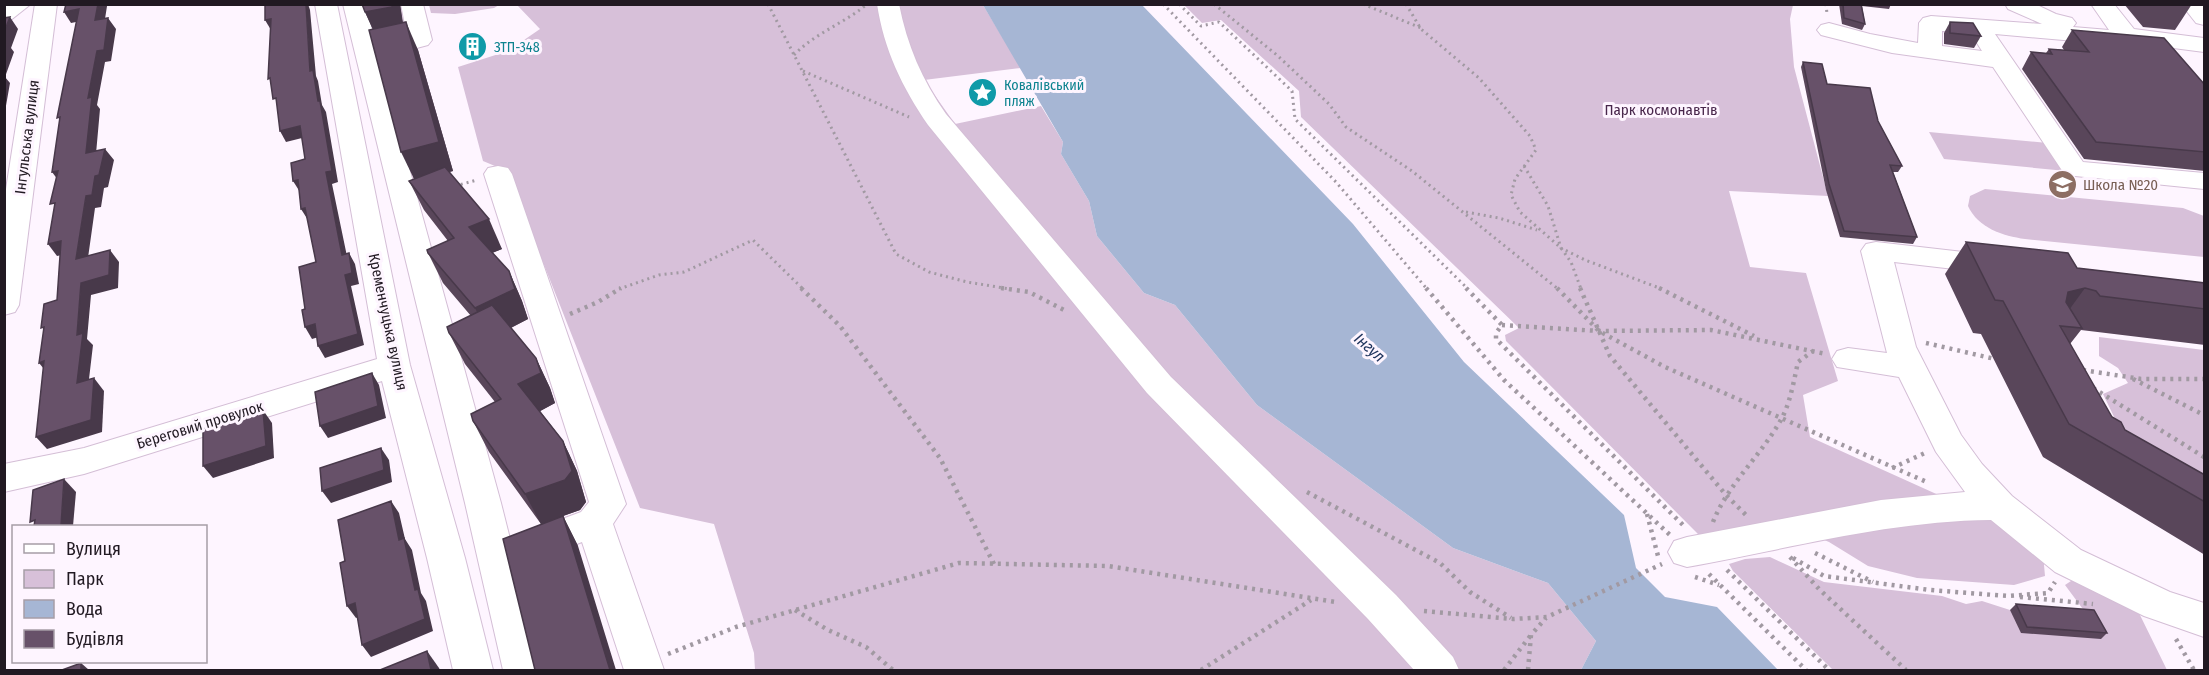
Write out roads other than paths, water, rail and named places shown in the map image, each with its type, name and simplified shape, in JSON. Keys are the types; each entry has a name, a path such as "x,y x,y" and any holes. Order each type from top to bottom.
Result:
{"street":[{"path":"4,14 20,4"},
{"name":"Інгульська вулиця","path":"5,295 46,4"},
{"name":"Кременчуцька вулиця","path":"326,4 394,364 473,670"},
{"path":"354,4 405,212 497,559 523,670"},
{"path":"366,53 420,40 412,4"},
{"path":"888,4 895,41 921,98 948,134 1159,385 1382,607 1439,670"},
{"path":"2102,4 2127,35"},
{"path":"2192,4 2205,18"},
{"path":"2025,7 2048,19 2127,35 2205,45"},
{"path":"1930,50 1931,23 2109,37 2127,35"},
{"path":"1977,26 2074,169 2205,181"},
{"path":"1829,30 1854,38 1999,60"},
{"path":"497,559 594,522 608,504 498,174"},
{"path":"2020,266 1876,251 1895,336 1948,443 1970,474 1999,506 2068,561 2158,604 2205,620"},
{"path":"1848,359 1910,367"},
{"name":"Береговий провулок","path":"4,478 84,461 394,364"},
{"path":"1697,551 1778,546 1844,520 1925,507 1999,506"},
{"path":"594,522 643,668"}],"water":[{"name":"Інгул","path":"983,5 1142,5 1353,224 1464,362 1624,515 1636,568 1665,597 1717,607 1778,670 1581,670 1596,641 1548,583 1453,548 1257,405 1175,305 1144,293 1097,236 1089,201 1061,154 1063,142"}],"place":[{"name":"ЗТП-348","path":"473,47"},
{"name":"Ковалівський пляж","path":"983,93"},
{"name":"Школа №20","path":"2062,185"}],"park label":[{"name":"Парк космонавтів","path":"1661,110"}]}
